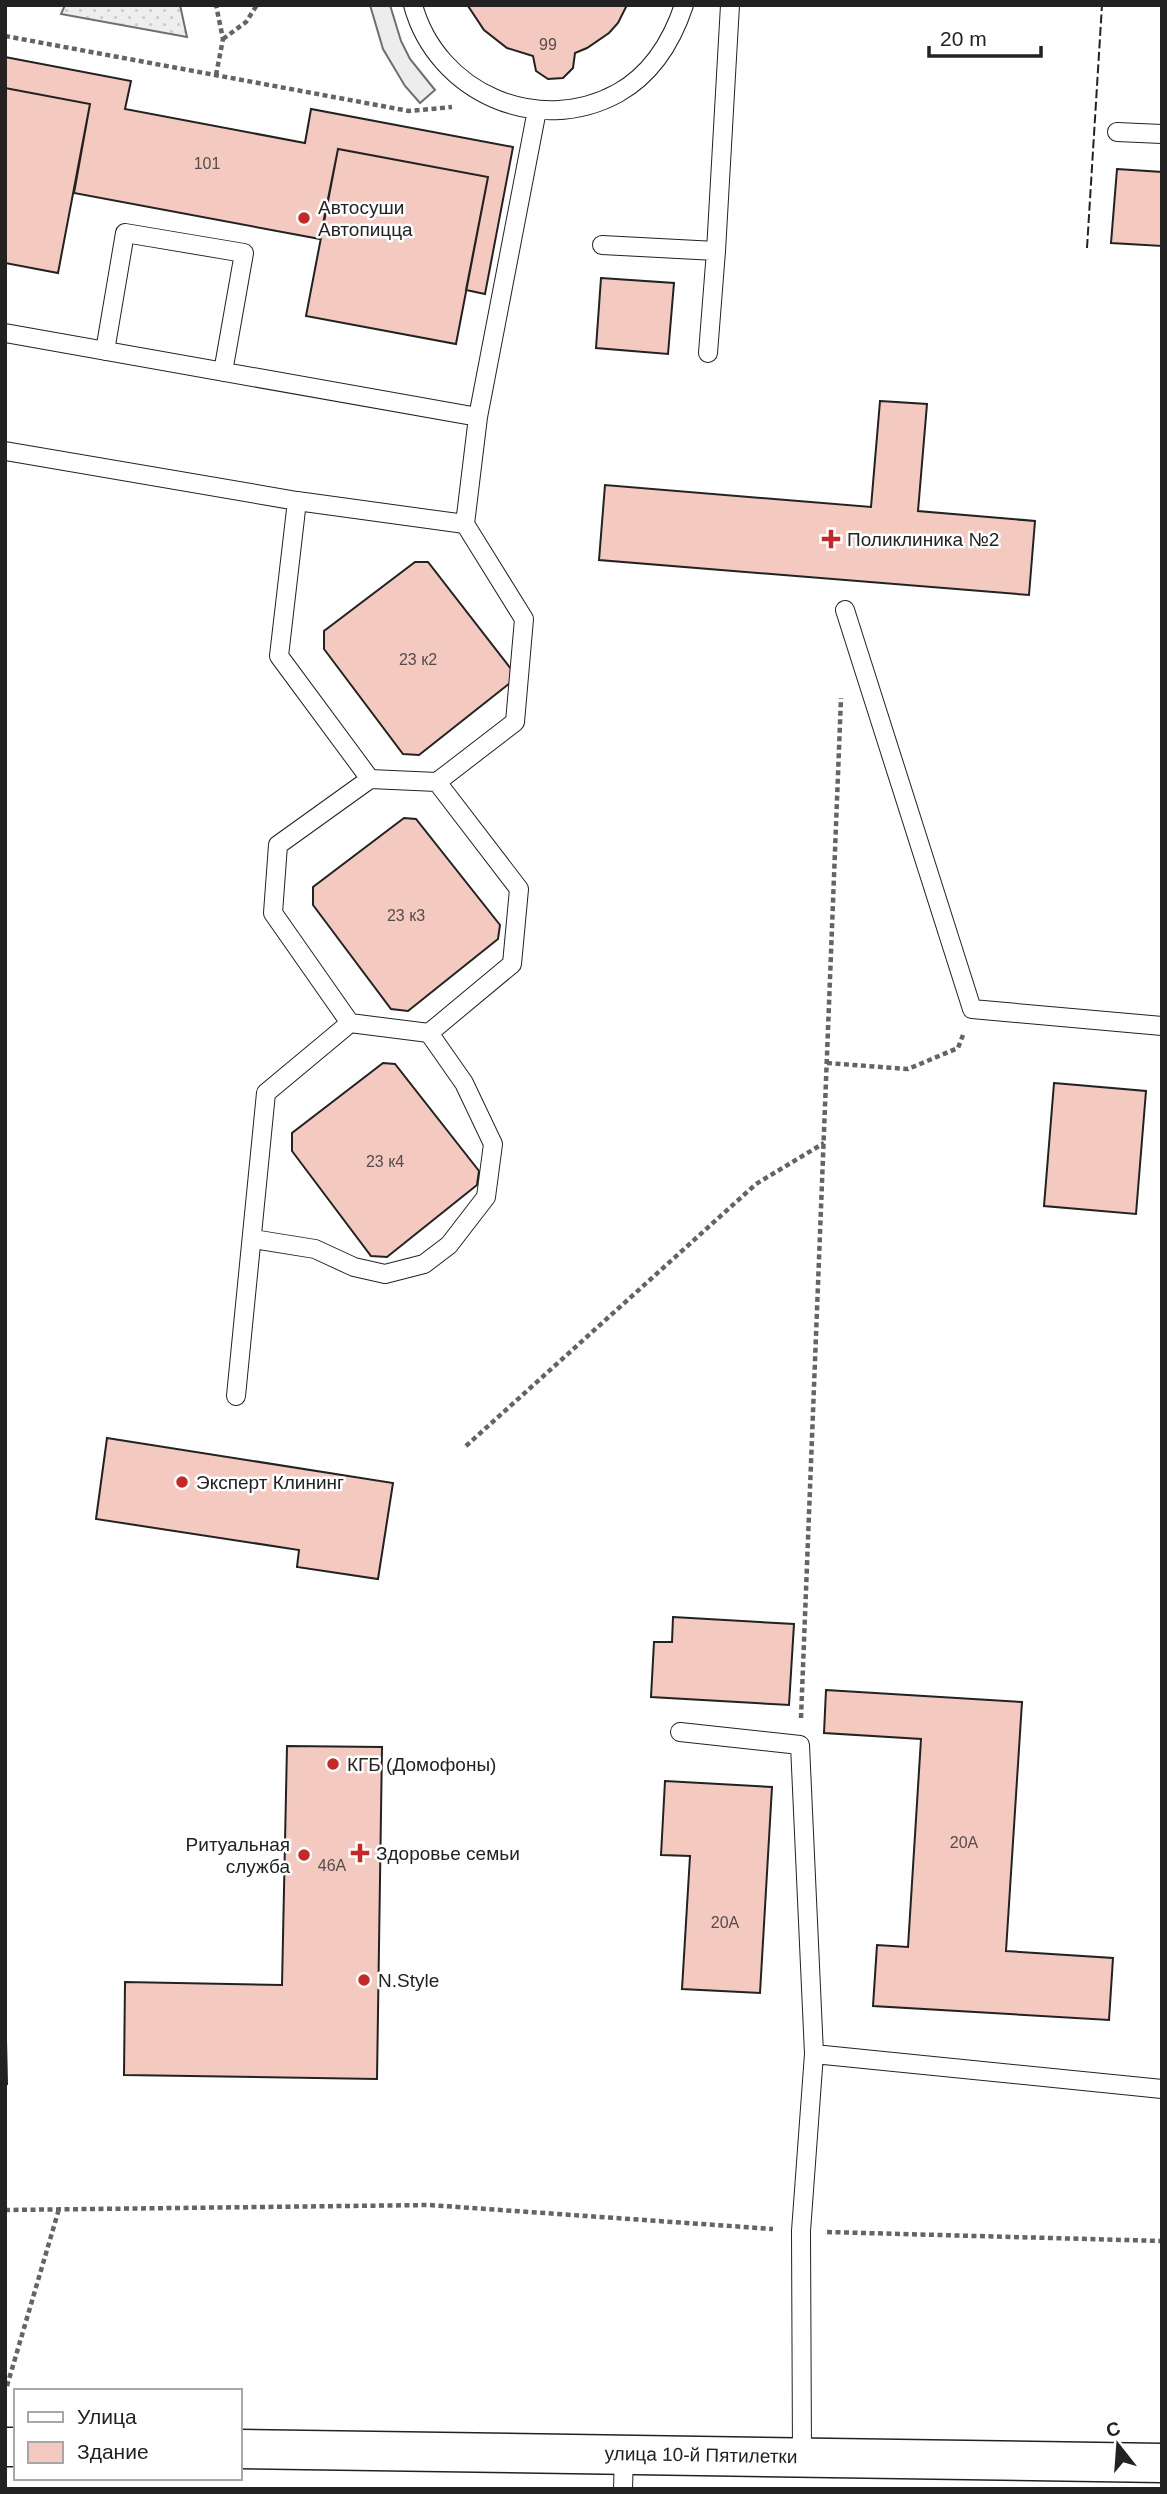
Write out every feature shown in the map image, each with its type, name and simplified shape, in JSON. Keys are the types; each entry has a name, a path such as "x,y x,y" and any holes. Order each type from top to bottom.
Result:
{"main road":[{"name":"улица 10-й Пятилетки","path":"242,2449 623,2471 802,2456 1162,2463"}],"lane":[{"path":"413,5 428,43 444,64 463,82 510,106 537,110 565,110 592,104 619,92 642,76 675,31 684,5"},
{"path":"708,353 730,5"},
{"path":"349,1023 273,913 278,845 370,779 438,782 515,722 524,619 465,524 478,417 537,110"},
{"path":"1116,132 1162,134"},
{"path":"105,351 125,233 244,253 223,372"},
{"path":"602,245 716,251"},
{"path":"5,333 478,417"},
{"path":"5,451 297,501 465,524"},
{"path":"297,501 279,656 370,779"},
{"path":"845,610 972,1009 1162,1026"},
{"path":"236,1396 266,1093 349,1023 429,1033 512,964 519,889 438,782"},
{"path":"253,1238 315,1249 354,1267 385,1273 424,1264 449,1245 486,1197 493,1144 464,1083 429,1033"},
{"path":"680,1731 800,1745 814,2054 801,2231 802,2456"},
{"path":"814,2054 1162,2089"}],"path":[{"path":"216,5 223,39 216,75"},
{"path":"223,39 246,22 257,5"},
{"path":"5,36 409,111 457,107 486,96"},
{"path":"800,1745 842,692"},
{"path":"827,1063 908,1069 958,1048 972,1009"},
{"path":"466,1446 756,1184 824,1143"},
{"path":"5,2210 429,2205 801,2231 1162,2241"},
{"path":"7,2386 58,2209"}],"shaded area":[{"path":"65,5 180,5 187,37 61,14"},
{"path":"370,5 390,5 401,41 410,59 435,90 420,103 405,86 383,49"}],"building":[{"path":"452,5 627,5 618,23 609,33 575,53 573,68 563,78 548,79 536,71 533,56 507,48 484,30 468,6"},
{"path":"5,57 131,81 125,109 305,143 311,109 513,147 485,294 466,290 488,177 338,149 320,239 74,193 90,104 5,88"},
{"path":"5,88 90,104 58,273 5,263"},
{"path":"338,149 488,177 456,344 306,316"},
{"path":"1117,169 1162,172 1162,246 1111,243"},
{"path":"601,278 674,283 668,354 596,348"},
{"path":"880,401 927,404 918,511 1035,521 1029,595 599,560 605,485 871,507"},
{"path":"415,562 428,562 511,669 510,683 419,755 403,754 324,649 324,631"},
{"path":"404,818 416,819 500,925 498,939 408,1011 391,1009 313,905 313,887"},
{"path":"383,1063 395,1064 479,1171 477,1185 387,1257 371,1256 292,1151 292,1133"},
{"path":"1054,1083 1146,1091 1136,1214 1044,1206"},
{"path":"107,1438 393,1483 378,1579 297,1567 299,1550 96,1519"},
{"path":"673,1617 794,1624 789,1705 651,1697 654,1642 672,1642"},
{"path":"826,1690 1022,1702 1006,1951 1113,1958 1109,2020 873,2006 877,1945 908,1947 921,1739 824,1733"},
{"path":"287,1746 382,1747 377,2079 124,2075 125,1982 282,1985"},
{"path":"665,1781 772,1787 760,1993 682,1989 690,1856 661,1855"},
{"path":"5,1996 7,2084 5,2084"}],"fence":[{"path":"1087,248 1102,5"}],"place":[{"name":"Автосуши Автопицца","path":"304,218"},
{"name":"Поликлиника №2","path":"831,539"},
{"name":"Эксперт Клининг","path":"182,1482"},
{"name":"КГБ (Домофоны)","path":"333,1764"},
{"name":"Здоровье семьи","path":"360,1853"},
{"name":"Ритуальная служба","path":"304,1855"},
{"name":"N.Style","path":"364,1980"}]}
